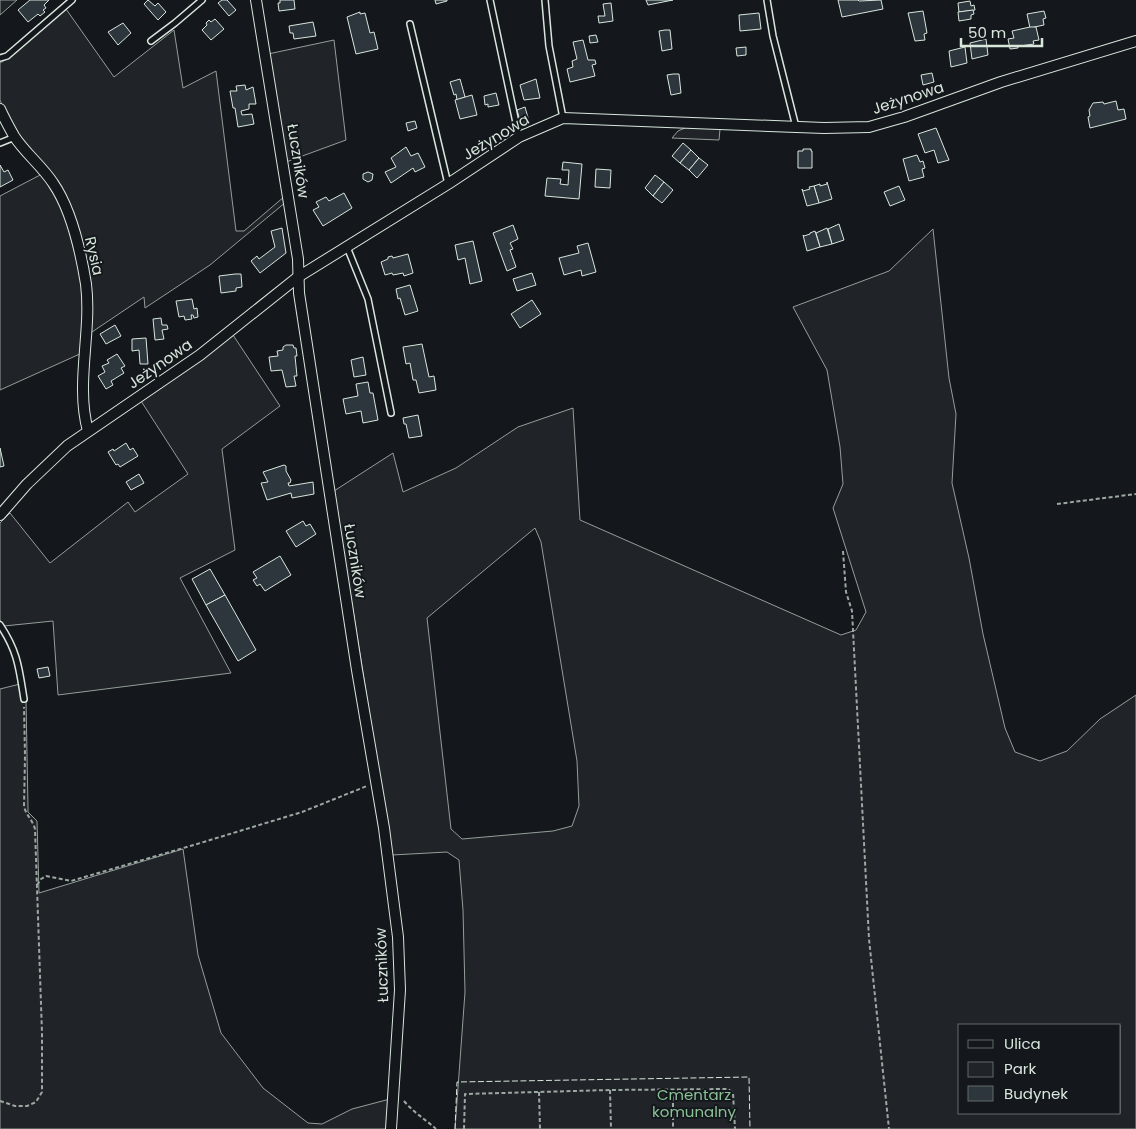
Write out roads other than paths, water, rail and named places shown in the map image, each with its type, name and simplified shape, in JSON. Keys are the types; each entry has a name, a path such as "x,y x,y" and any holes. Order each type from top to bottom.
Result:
{"street":[{"name":"Łuczników","path":"256,0 298,259 302,313 376,781 398,937 400,990 391,1129"},
{"name":"Jeżynowa","path":"0,515 27,484 67,446 200,355 298,277 448,184 519,137 563,118 796,127 857,127 882,124 1001,82 1136,41"},
{"name":"Rysia","path":"0,109 15,137 54,183 67,211 78,247 86,283 87,307 83,407 88,431"}],"lane":[{"path":"0,58 7,56 72,0"},
{"path":"151,41 202,0"},
{"path":"490,0 519,137"},
{"path":"545,0 549,46 563,118"},
{"path":"767,0 773,36 796,127"},
{"path":"410,24 448,184"},
{"path":"0,143 15,137"},
{"path":"346,246 368,299 391,413"},
{"path":"0,625 13,646 18,660 24,700"}],"park label":[{"name":"Cmentarz komunalny","path":"694,1104"}]}
